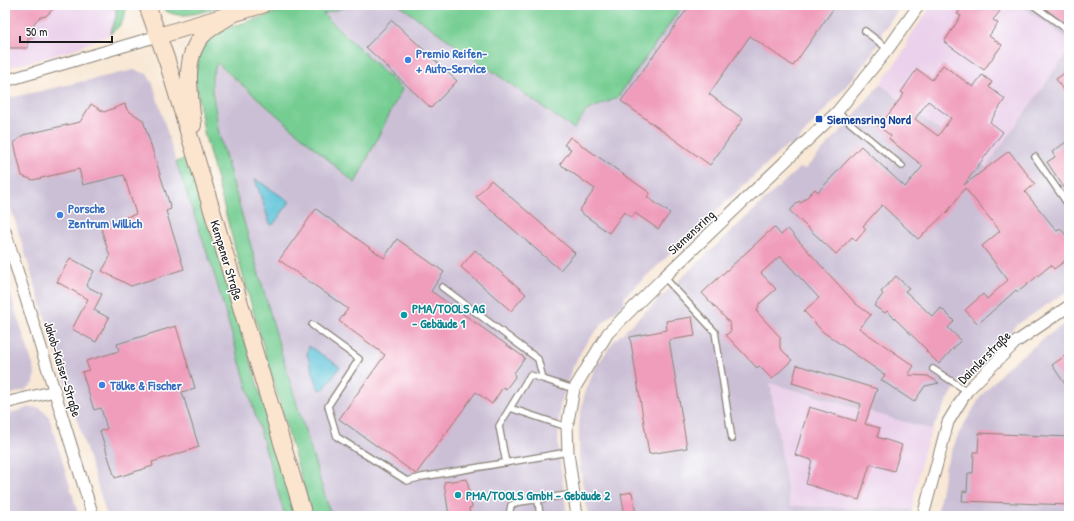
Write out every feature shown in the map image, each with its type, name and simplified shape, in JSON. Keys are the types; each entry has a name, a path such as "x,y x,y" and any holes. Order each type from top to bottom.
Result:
{"main road":[{"name":"Kempener Straße","path":"147,5 194,152 304,516"},
{"path":"158,36 262,5"},
{"path":"194,152 189,72 190,57 195,45 203,35 235,13"}],"street":[{"name":"Siemensring","path":"577,516 568,452 567,427 574,389 608,333 664,277 837,112 888,49 919,5"},
{"path":"5,81 158,36"},
{"name":"Jakob-Kaiser-Straße","path":"5,231 93,516"},
{"name":"Daimlerstraße","path":"923,516 948,422 967,391 1016,342 1069,306"},
{"path":"5,403 55,390"}],"lane":[{"path":"1033,5 1065,28"},
{"path":"865,31 888,49"},
{"path":"837,112 902,166"},
{"path":"1035,157 1069,206"},
{"path":"664,277 715,332 732,439"},
{"path":"442,287 538,359 543,379"},
{"path":"312,325 359,359 328,406 337,437 407,481 422,477 568,452"},
{"path":"933,369 967,391"},
{"path":"506,463 499,426 530,375 574,389"},
{"path":"510,408 567,427"},
{"path":"509,516 511,505 574,494"},
{"path":"538,500 540,516"}],"shaded area":[{"path":"5,5 116,5 116,17 110,34 70,51 5,68"},
{"path":"352,5 399,5 574,129 586,111 617,98 683,5 902,5 882,32 883,38 854,77 793,146 786,146 625,296 624,303 602,324 584,346 571,371 560,406 558,446 567,516 331,516 282,355 219,134 212,76 216,63 355,183 402,89 323,14"},
{"path":"932,5 1020,5 1069,40 1069,50 986,167 880,84 907,47 907,41"},
{"path":"1020,5 1069,5 1069,40"},
{"path":"1069,50 1069,290 1018,324 987,352 960,381 947,401 932,430 770,383 790,506 912,509 911,516 588,516 579,462 579,423 584,396 594,370 613,342 799,168 805,169 847,124 880,84 986,167"},
{"path":"134,70 147,74 153,84 176,162 213,270 285,516 107,516 5,189 5,99"},
{"path":"5,277 35,372 34,383 25,390 5,396"},
{"path":"1069,320 1069,516 937,516 946,465 959,433 981,396 1008,366"},
{"path":"770,383 932,430 922,457 912,509 790,506"},
{"path":"30,407 40,408 49,417 79,516 5,516 5,415"}],"green space":[{"path":"116,5 126,5 125,14 120,25 110,34 116,17"},
{"path":"159,5 226,5 182,15 166,11"},
{"path":"299,5 352,5 323,14 402,89 355,183 217,63 212,76 212,87 219,134 282,355 331,516 312,516 235,248 204,132 195,77 201,47 210,37 222,30"},
{"path":"399,5 683,5 617,98 586,111 574,129"},
{"path":"187,158 219,252 296,516 285,516 213,270 176,162"}],"water":[{"path":"255,179 289,201 273,225 270,224"},
{"path":"309,346 340,367 324,389 319,390 307,354"}],"building":[{"path":"8,5 57,5 46,16 40,17 34,23 34,38 28,38 28,48 9,48"},
{"path":"690,5 836,5 793,66 750,36 709,94 743,119 710,165 621,101"},
{"path":"964,5 991,5 1000,11 993,20 998,23 989,36 1002,45 984,70 944,42 961,16 957,14"},
{"path":"1040,5 1069,5 1069,26 1067,25"},
{"path":"392,20 457,81 431,108 366,47"},
{"path":"943,65 973,87 982,75 992,82 989,87 1005,99 990,122 1003,132 964,185 1009,151 1035,184 1025,192 1057,231 1060,228 1069,239 1069,258 1054,269 1051,265 1018,292 1016,290 978,324 965,310 983,294 987,299 1008,280 982,246 1000,231 965,188 948,211 918,239 882,205 863,226 866,229 856,241 852,237 836,254 790,211 799,201 801,203 815,189 818,192 861,146 905,187 923,166 889,139 891,136 876,124 881,117 885,119 904,94 901,92 917,69 932,80","holes":["928,101 951,118 938,136 915,119"]},
{"path":"1069,70 1069,99 1056,79"},
{"path":"91,104 104,112 125,104 127,110 143,120 171,209 166,211 184,269 131,286 102,271 110,257 100,225 136,214 124,175 83,185 79,169 33,180 22,176 14,143 23,135 80,122"},
{"path":"570,137 650,193 647,197 670,213 658,229 635,213 632,218 624,212 609,233 579,211 595,189 560,164 571,149 564,145"},
{"path":"1069,140 1069,195 1047,162 1055,157 1052,152"},
{"path":"491,180 575,253 560,270 476,197"},
{"path":"316,209 384,258 397,239 444,272 431,291 525,358 514,373 515,377 506,389 503,387 492,404 476,392 416,474 339,419 385,355 339,321 348,309 279,260"},
{"path":"774,227 781,235 788,229 856,304 871,315 859,328 914,366 908,375 928,376 939,383 925,386 914,402 881,380 885,375 823,332 804,311 819,298 780,256 761,273 776,289 759,304 757,312 780,337 780,348 792,360 772,379 759,366 757,368 726,335 731,331 730,323 702,293"},
{"path":"475,250 526,294 511,311 461,267"},
{"path":"70,258 94,271 86,286 102,294 94,310 109,318 96,342 72,329 88,299 57,282"},
{"path":"896,276 909,288 905,291 933,317 941,308 954,321 948,328 961,340 939,364 926,351 927,350 887,311 885,313 874,306 883,294 881,292"},
{"path":"692,317 695,336 669,340 687,448 649,454 630,337 667,330 666,321"},
{"path":"176,326 195,388 182,392 199,447 152,462 153,466 115,478 100,431 107,429 101,408 94,410 82,372 89,370 86,361 119,351 117,344"},
{"path":"1069,353 1069,390 1052,365"},
{"path":"797,365 877,389 865,424 880,428 877,437 902,445 894,471 870,464 859,500 806,484 812,460 795,455 809,407 856,421 861,404 792,383"},
{"path":"979,433 1069,437 1069,505 962,501 963,491 967,492 968,473 973,473 974,452 978,452"},
{"name":"PMA/TOOLS GmbH - Gebäude 2","path":"467,479 472,507 469,508 470,516 449,516 444,482"},
{"path":"632,492 636,514 625,516 621,494"}],"place":[{"name":"Premio Reifen- + Auto-Service","path":"408,60"},
{"name":"Siemensring Nord","path":"819,119"},
{"name":"Porsche Zentrum Willich","path":"60,215"},
{"name":"PMA/TOOLS AG - Gebäude 1","path":"404,315"},
{"name":"Tölke & Fischer","path":"102,385"},
{"name":"PMA/TOOLS GmbH - Gebäude 2","path":"458,495"}]}
